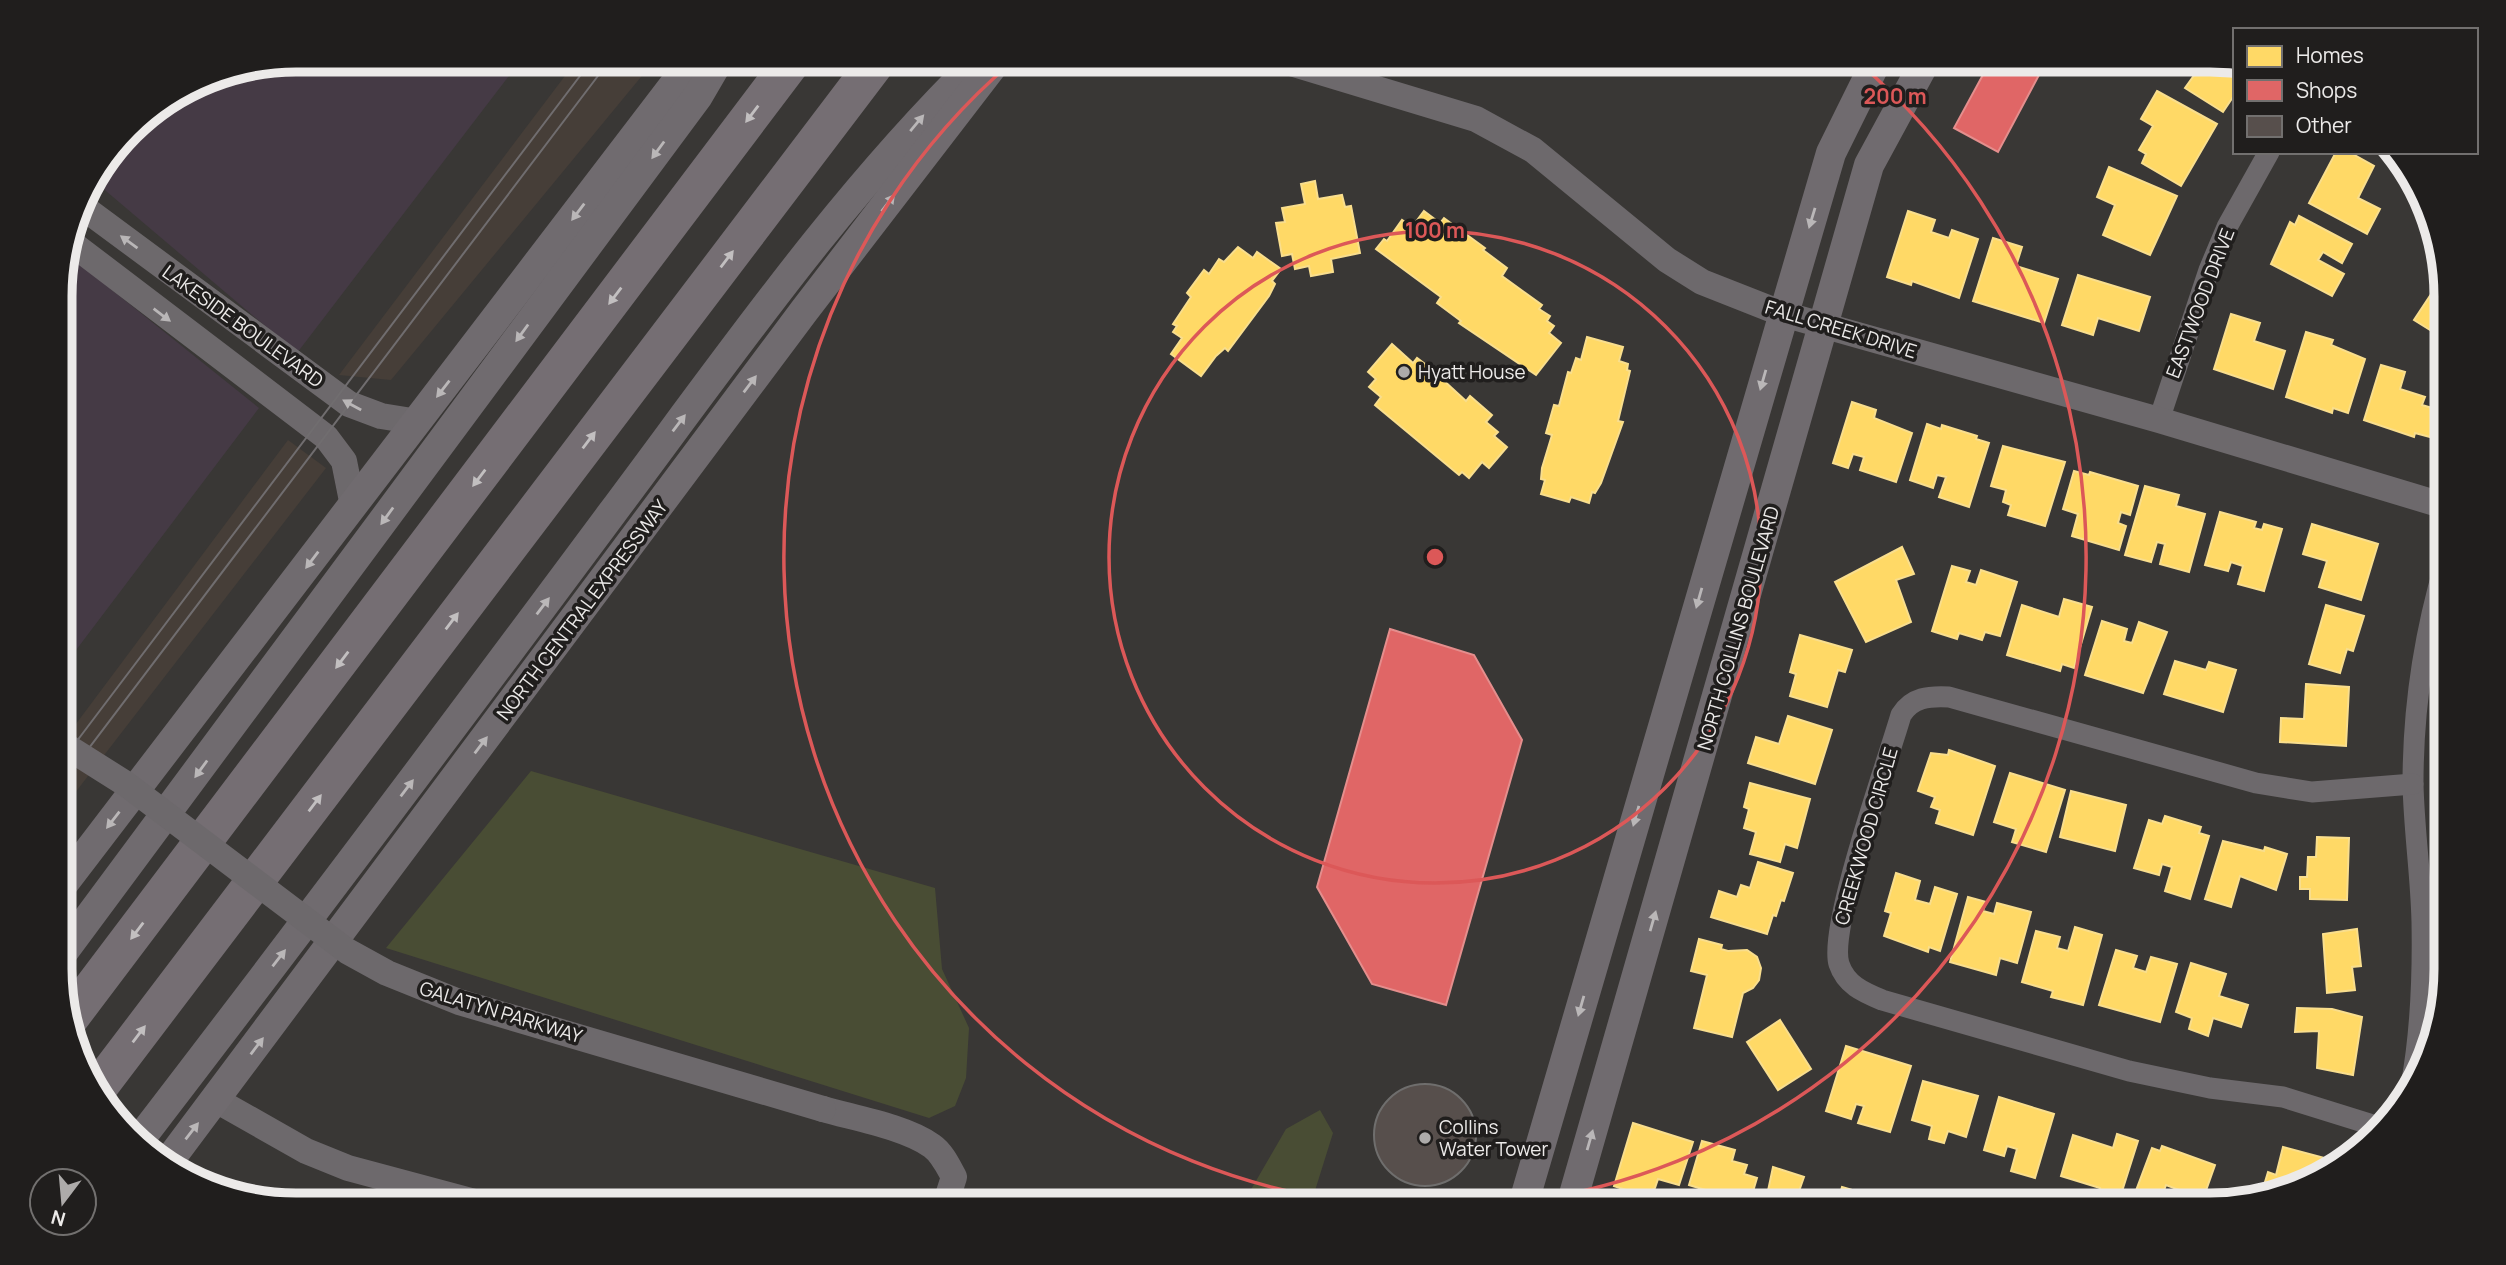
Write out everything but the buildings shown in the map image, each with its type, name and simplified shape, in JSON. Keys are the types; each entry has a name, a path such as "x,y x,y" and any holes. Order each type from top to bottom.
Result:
{"highway":[{"path":"76,1010 784,72"},
{"path":"103,1082 869,72"}],"main road":[{"path":"72,873 684,72"},
{"path":"72,940 698,96 712,72"},
{"path":"144,1134 307,921 794,269 932,106 967,72"},
{"name":"NORTH CENTRAL EXPRESSWAY","path":"173,1156 804,311 988,72"},
{"path":"1527,1193 1831,153 1871,72"},
{"name":"NORTH COLLINS BOULEVARD","path":"1574,1193 1870,165 1920,72"},
{"path":"1685,649 1729,662"},
{"path":"1563,1068 1607,1080"}],"street":[{"name":"FALL CREEK DRIVE","path":"1321,72 1476,119 1533,150 1667,260 1702,282 1783,314 2159,420 2434,503"},
{"name":"EASTWOOD DRIVE","path":"2159,420 2209,270 2227,227 2268,154"},
{"name":"LAKESIDE BOULEVARD","path":"89,211 349,404 381,416 418,422"},
{"name":"LAKESIDE BOULEVARD","path":"77,247 326,437 344,461 353,506"},
{"path":"2417,1053 2422,922 2413,784 2423,653 2434,608"},
{"name":"CREEKWOOD CIRCLE","path":"2371,1125 2283,1097 2210,1088 2129,1071 1882,1000 1849,982 1839,964 1837,947 1846,900 1901,715 1908,704 1921,699 1949,697 2256,783 2312,792 2413,784"},
{"name":"GALATYN PARKWAY","path":"72,750 127,784 347,951 419,988 898,1131 932,1145 947,1163 954,1177 949,1193"},
{"path":"216,1100 306,1151 348,1168 441,1193"}],"shaded area":[{"path":"281,72 512,72 297,353 101,186 118,160 137,137 171,110 210,89 252,76"},
{"path":"568,72 645,72 391,380 339,375"},
{"path":"75,257 112,290 259,408 72,655 72,281"},
{"path":"288,440 326,468 72,797 72,729"}],"green space":[{"path":"531,771 935,888 942,969 969,1028 966,1078 955,1106 929,1118 386,948"},
{"path":"1320,1110 1333,1133 1314,1193 1249,1193 1286,1129"}],"tram line":[{"path":"72,747 583,72"},
{"path":"72,770 601,72"}],"place":[{"name":"Hyatt House","path":"1404,372"},
{"name":"Collins Water Tower","path":"1425,1138"}]}
